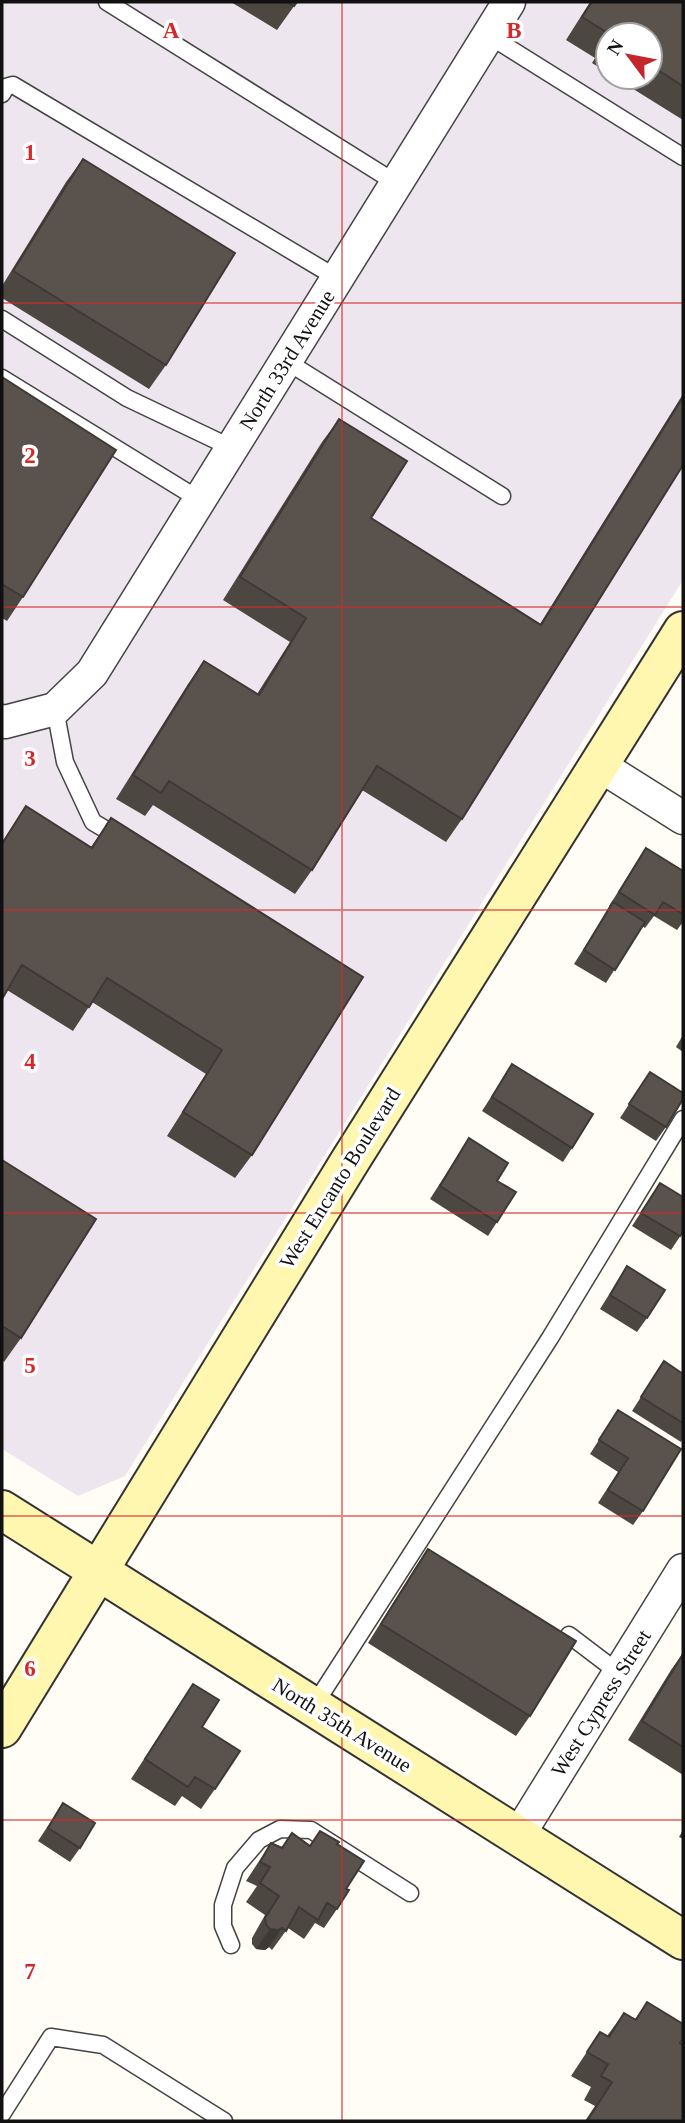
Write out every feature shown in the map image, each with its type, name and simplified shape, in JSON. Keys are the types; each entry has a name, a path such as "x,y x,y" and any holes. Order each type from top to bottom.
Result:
{"street":[{"name":"North 33rd Avenue","path":"55,709 92,673 509,2"},
{"name":"West Encanto Boulevard","path":"2,1728 343,1172 683,631"},
{"path":"3,726 55,709"},
{"path":"599,765 683,818"},
{"name":"North 35th Avenue","path":"2,1510 683,1940"},
{"name":"West Cypress Street","path":"518,1836 683,1570"}],"lane":[{"path":"107,2 396,183"},
{"path":"488,35 683,157"},
{"path":"2,94 6,87 13,85 337,278"},
{"path":"2,319 127,398 232,448"},
{"path":"286,361 502,496"},
{"path":"2,378 200,500"},
{"path":"55,709 65,762 93,822 128,843"},
{"path":"313,1707 543,1350 683,1119"},
{"path":"569,1635 619,1673"},
{"path":"231,1945 223,1926 223,1905 235,1868 259,1840 280,1829 311,1830 410,1893"},
{"path":"2,2114 51,2037 103,2045 223,2121"}],"shaded area":[{"path":"2,2 683,2 683,580 125,1476 78,1496 2,1449"}],"building":[{"path":"592,2 683,2 683,86 664,74 664,21 594,21 594,24 582,17"},
{"path":"83,159 235,253 166,365 13,271"},
{"path":"2,377 116,450 23,597 2,584"},
{"path":"683,397 683,465 462,819 377,766 312,870 169,781 161,793 133,775 204,661 259,695 306,618 240,577 339,419 407,461 371,518 541,625"},
{"path":"26,806 92,848 111,818 363,977 252,1155 183,1112 222,1050 107,978 89,1007 22,965 2,999 2,844"},
{"path":"646,848 683,871 683,914 663,902 655,915 619,892"},
{"path":"613,902 645,922 615,970 584,950"},
{"path":"512,1064 593,1114 572,1148 492,1097"},
{"path":"650,1072 683,1093 683,1099 666,1127 629,1104"},
{"path":"469,1138 508,1163 497,1181 516,1192 497,1222 440,1186"},
{"path":"2,1160 96,1219 21,1338 2,1326"},
{"path":"660,1183 683,1197 683,1232 680,1236 641,1213"},
{"path":"627,1266 665,1290 647,1318 610,1295"},
{"path":"664,1361 683,1374 683,1423 641,1397"},
{"path":"618,1410 681,1449 643,1511 608,1490 628,1458 599,1440"},
{"path":"428,1549 576,1641 530,1716 381,1624"},
{"path":"683,1654 683,1747 642,1721"},
{"path":"193,1684 219,1700 202,1727 240,1751 215,1789 195,1777 188,1787 145,1759"},
{"path":"63,1803 95,1823 80,1848 48,1828"},
{"path":"320,1831 364,1861 337,1909 327,1903 318,1920 299,1907 286,1931 282,1928 270,1929 265,1918 279,1896 260,1883 270,1867 260,1862 271,1843 282,1848 292,1833 310,1846"},
{"path":"647,2002 683,2024 683,2039 680,2043 683,2045 683,2121 587,2121 612,2082 601,2076 608,2064 587,2052 600,2032 609,2037 624,2013 636,2020"}]}
